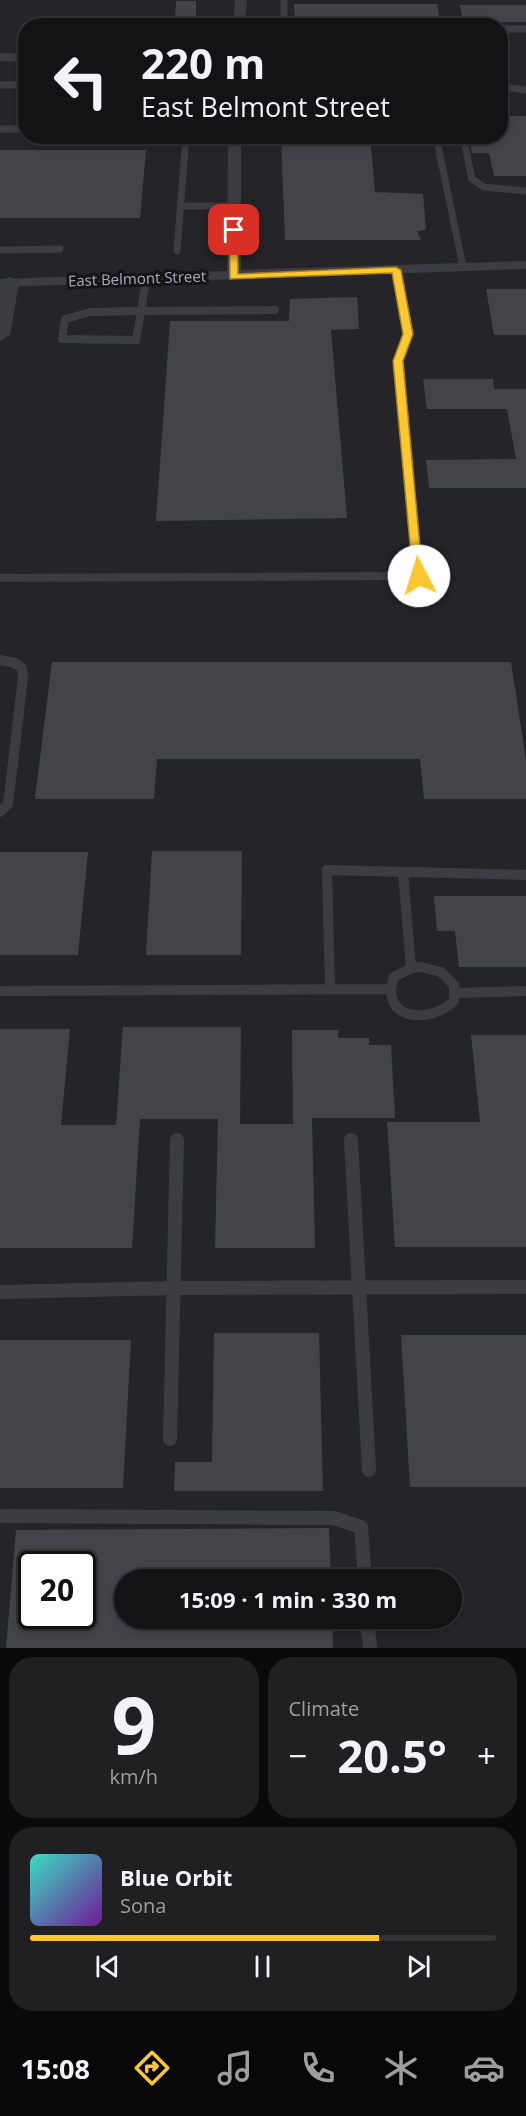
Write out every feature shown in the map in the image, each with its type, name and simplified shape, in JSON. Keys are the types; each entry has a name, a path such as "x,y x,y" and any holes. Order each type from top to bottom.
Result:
{"street":[{"path":"240,18 241,0"},
{"path":"0,57 18,58"},
{"path":"234,277 235,144"},
{"name":"East Belmont Street","path":"5,283 234,277 526,265"},
{"path":"0,335 5,283"}],"lane":[{"path":"284,0 284,18"},
{"path":"508,29 526,29"},
{"path":"0,85 18,85"},
{"path":"508,88 526,90"},
{"path":"0,129 18,129"},
{"path":"177,251 185,144"},
{"path":"438,144 463,267"},
{"path":"465,144 472,179 484,187 526,190"},
{"path":"181,206 234,206"},
{"path":"0,250 60,249"},
{"path":"0,578 419,576 398,361 408,334 396,270"},
{"path":"146,278 141,311 136,340 62,339 65,319 78,313 141,311 275,310"},
{"path":"0,660 15,663 22,668 23,678 8,804 0,812"},
{"path":"330,989 327,870 526,874"},
{"path":"403,872 411,968"},
{"path":"421,967 441,972 449,978 456,993 449,1009 430,1017 419,1017 399,1008 392,1001 390,989 394,977 411,968 421,967"},
{"path":"0,990 390,989"},
{"path":"456,993 526,991"},
{"path":"170,1438 177,1140"},
{"path":"351,1140 369,1470"},
{"path":"0,1292 173,1288 526,1287"},
{"path":"0,1516 334,1518 361,1527 364,1569"},
{"path":"368,1629 369,1648"}],"shaded area":[{"path":"0,0 526,0 526,1648 0,1648"}],"building":[{"path":"176,1 196,1 196,18 175,18"},
{"path":"294,4 437,4 439,18 295,18"},
{"path":"460,5 526,5 526,22 508,22 508,18 462,18"},
{"path":"508,116 526,116 526,176 494,176 489,153 472,153 470,144 508,144"},
{"path":"281,144 371,144 375,192 423,194 426,230 417,231 421,240 285,240"},
{"path":"0,150 146,150 140,218 0,218"},
{"path":"486,289 526,289 526,335 494,335"},
{"path":"357,297 359,329 331,330 347,518 156,521 170,321 289,321 290,299"},
{"path":"423,379 493,379 494,389 526,389 526,488 429,488 426,460 516,459 507,409 427,409"},
{"path":"52,662 511,662 526,760 526,799 424,799 420,759 157,759 154,799 35,799"},
{"path":"152,851 242,851 241,955 146,955"},
{"path":"0,852 88,852 78,955 0,955"},
{"path":"434,896 526,896 526,967 459,967 455,931 437,931"},
{"path":"123,1027 241,1027 240,1124 293,1124 292,1030 338,1030 338,1038 369,1038 369,1045 391,1045 395,1118 312,1118 315,1248 215,1248 218,1119 140,1119 132,1248 0,1248 0,1029 70,1029 61,1125 116,1125"},
{"path":"471,1035 526,1035 526,1247 395,1247 387,1122 480,1122"},
{"path":"214,1333 319,1333 323,1491 174,1491 175,1462 212,1462"},
{"path":"401,1335 526,1335 526,1487 410,1487"},
{"path":"0,1340 131,1340 123,1488 0,1488"},
{"path":"329,1528 331,1569 114,1569 114,1629 332,1629 333,1648 6,1648 16,1530"}],"route":[{"path":"234,230 234,277 396,270 408,334 398,361 419,576"}]}
